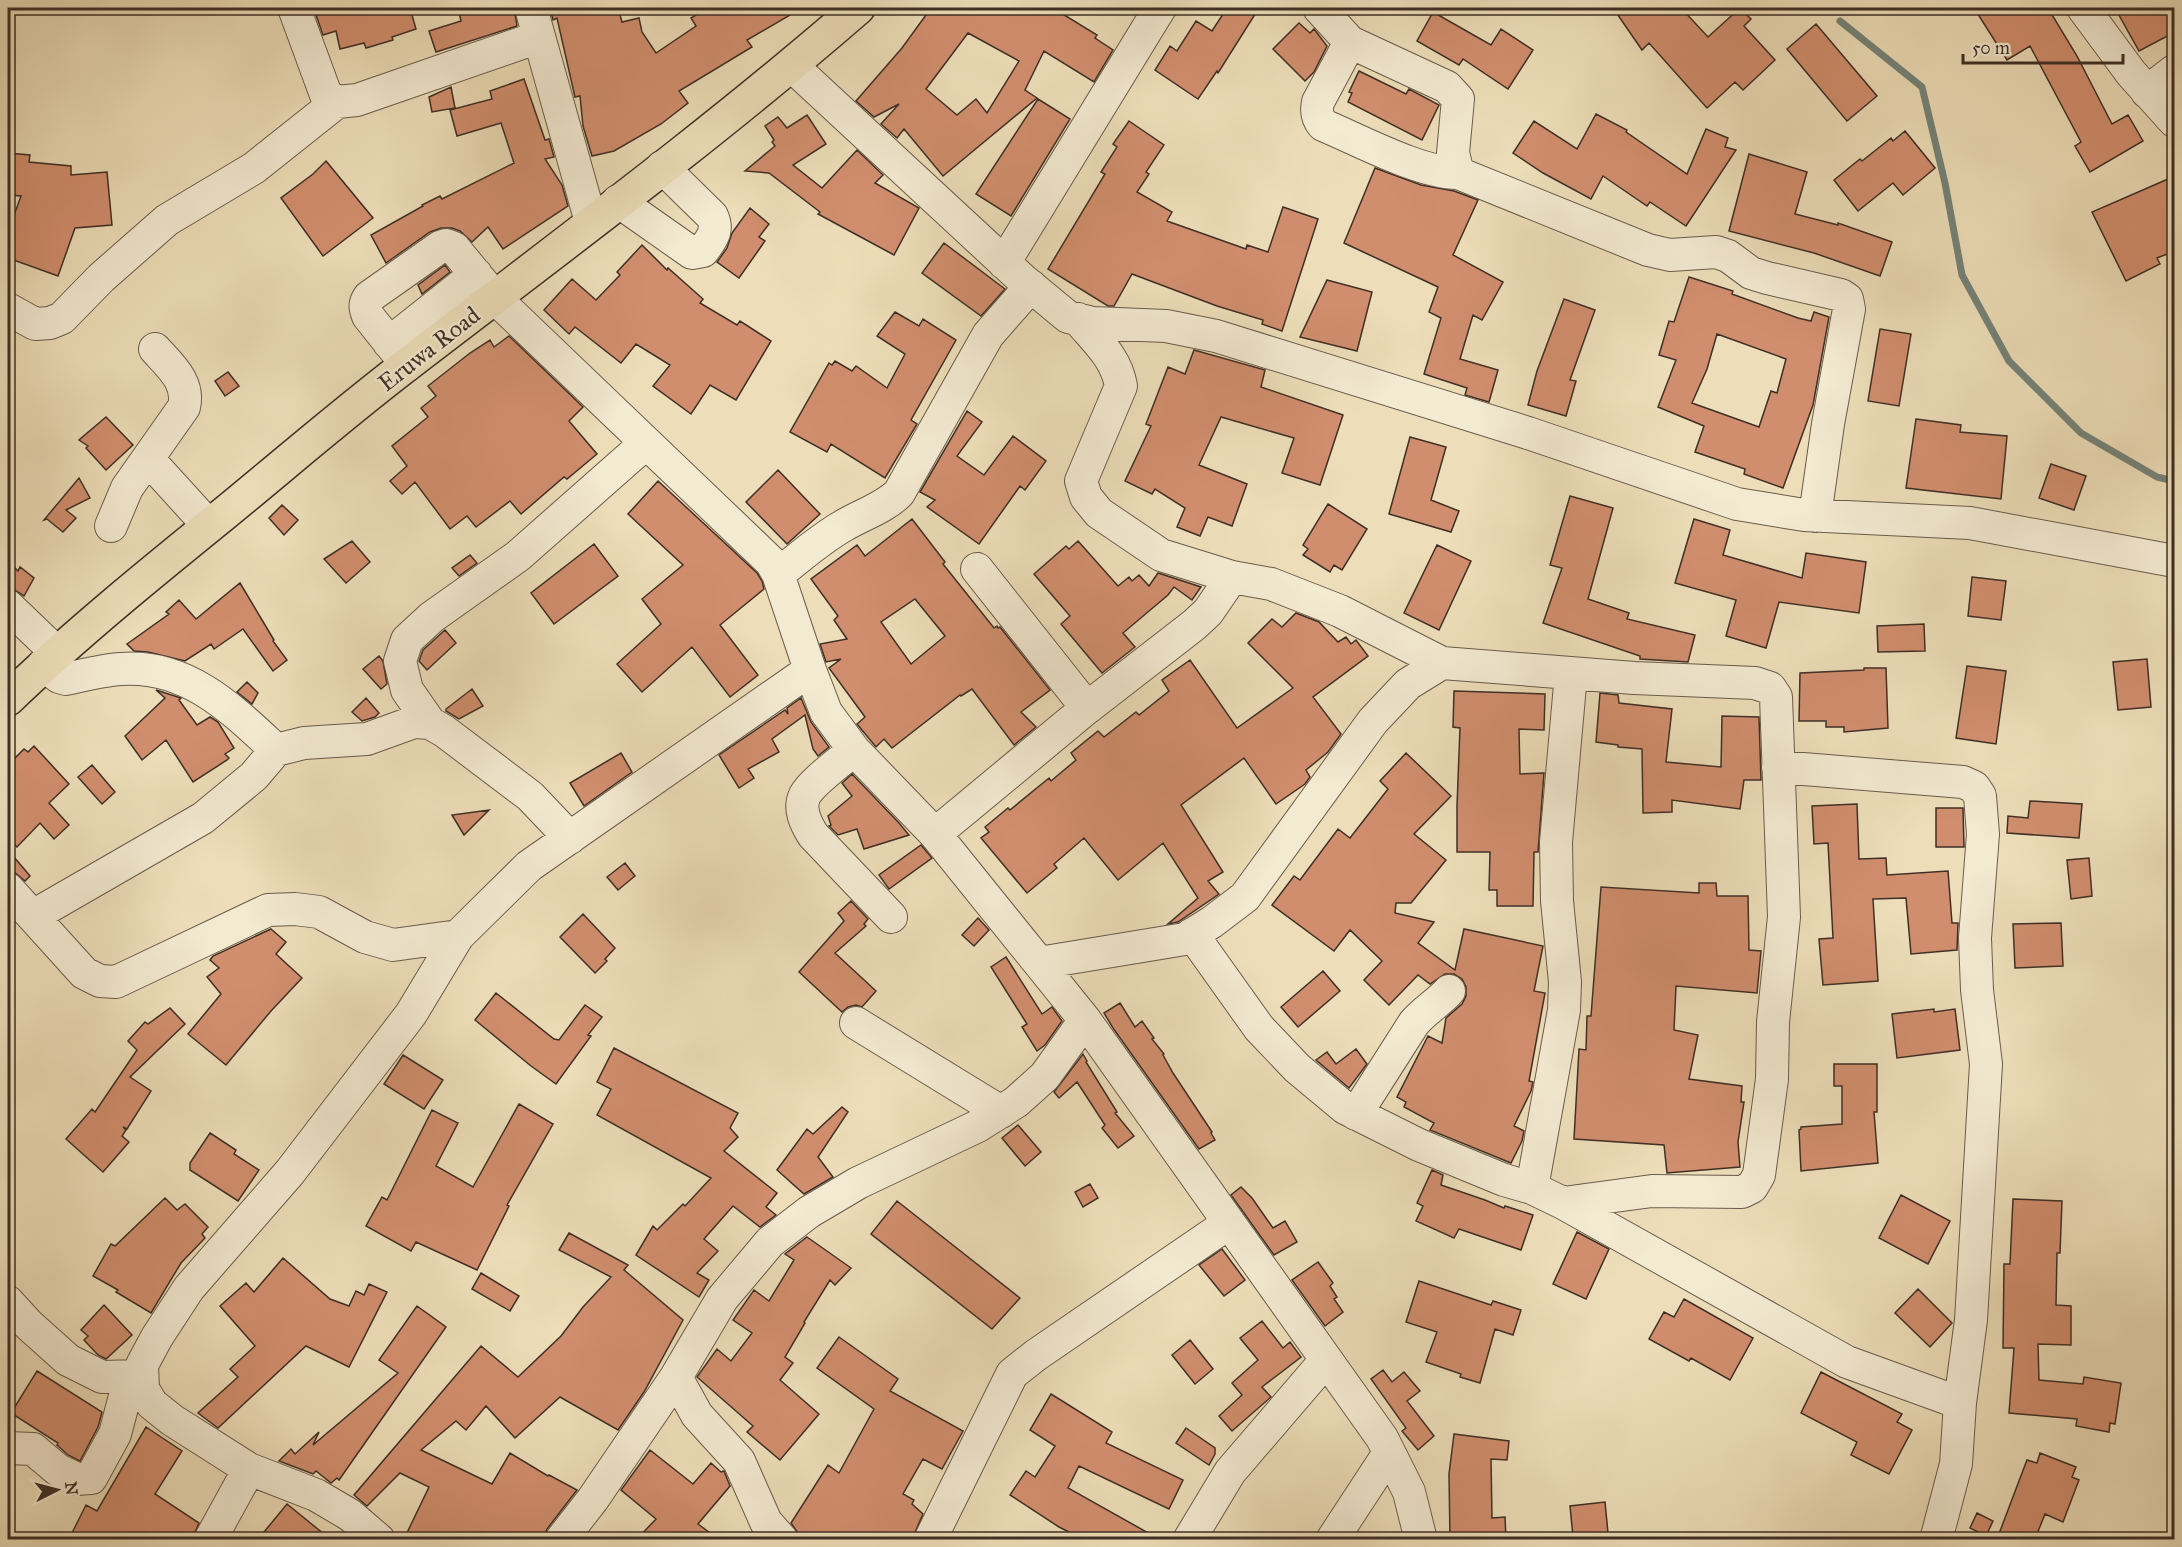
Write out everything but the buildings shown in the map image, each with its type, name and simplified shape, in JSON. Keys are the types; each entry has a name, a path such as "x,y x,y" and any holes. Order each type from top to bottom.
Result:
{"main road":[{"name":"Eruwa Road","path":"8,699 50,659 209,526 398,354 485,286 591,222 618,201 672,177 791,65 858,8"}],"street":[{"path":"294,8 326,95 337,102"},
{"path":"531,8 591,222"},
{"path":"1004,263 1160,8"},
{"path":"1318,8 1350,42 1448,87 1458,99 1453,153 1458,173"},
{"path":"2083,8 2147,92 2175,121"},
{"path":"8,309 34,324 50,323 62,318 101,278 167,220 254,168 337,102 357,100 539,38"},
{"path":"1350,42 1318,102 1316,110 1319,121 1323,125 1424,167 1444,173 1458,173 1647,250 1670,255 1716,252 1728,256 1751,273 1841,295 1847,299 1849,309 1828,424 1815,516"},
{"path":"791,65 1004,263 1068,317 1093,322 1166,326 1216,336 1440,408 1528,433 1737,504 1815,516 1970,523 2175,561"},
{"path":"2147,92 2175,71"},
{"path":"618,201 692,253 703,251 716,232 716,224 712,216 672,177 648,222"},
{"path":"398,354 368,316 365,308 366,301 440,247 446,245 454,248 485,286 771,562 778,574 826,712 854,750 935,834 1085,1020 1382,1438 1409,1492 1421,1539"},
{"path":"778,574 840,527 889,502 899,493 988,335 1031,286"},
{"path":"1078,319 1114,362 1119,372 1121,386 1081,481 1086,497 1099,513 1161,555 1232,578 1271,584 1340,611 1442,663 1571,674 1755,683 1770,688 1776,697 1784,917 1773,1022 1772,1079 1759,1175 1752,1187 1742,1192 1652,1191 1563,1203"},
{"path":"111,526 127,488 184,407 187,397 185,386 155,349"},
{"path":"430,723 407,690 400,661 407,640 432,617 518,556 646,443"},
{"path":"148,459 209,526"},
{"path":"977,569 1087,708"},
{"path":"935,834 1087,708 1194,626 1208,612 1232,578"},
{"path":"8,606 50,659 59,677 66,679 121,669 165,672 184,678 230,709 276,750"},
{"path":"1039,963 1185,939 1212,922 1245,897 1373,721 1407,684 1442,663"},
{"path":"8,1448 33,1449 58,1470 77,1479 91,1478 115,1434 136,1376 157,1337 189,1288 290,1172 404,1024 458,936 529,866 810,670"},
{"path":"1532,1188 1564,1010 1565,982 1557,901 1556,842 1571,674"},
{"path":"33,916 203,818 254,776 276,750 304,743 367,739 414,722 430,723 444,730 530,796 570,838"},
{"path":"854,750 804,796 802,810 805,822 813,835 891,917"},
{"path":"1778,767 1963,782 1974,787 1980,796 1983,834 1975,938 1977,990 1986,1064 1971,1320 1960,1403 1956,1464 1936,1539"},
{"path":"8,889 84,973 100,981 117,982 268,910 295,909 319,912 365,936 393,945 458,936"},
{"path":"1192,934 1259,1028 1297,1068 1345,1108 1419,1145 1504,1180 1532,1188 1563,1203 1847,1362 1960,1403"},
{"path":"1356,1114 1414,1023 1421,1014 1437,1005 1449,991"},
{"path":"561,1539 593,1499 676,1377 722,1299 770,1242 809,1212 858,1183 978,1126 1016,1102 1045,1076 1085,1020"},
{"path":"856,1023 1001,1112"},
{"path":"930,1539 1012,1374 1036,1354 1229,1223"},
{"path":"8,1302 29,1325 68,1360 102,1377 136,1376"},
{"path":"1189,1539 1230,1472 1326,1359"},
{"path":"136,1376 152,1404 172,1420 249,1469 316,1495 350,1515 379,1539"},
{"path":"676,1377 697,1415 740,1461 766,1522 782,1539"},
{"path":"1332,1539 1389,1453"},
{"path":"210,1539 249,1469"}],"waterway":[{"path":"1840,21 1922,87 1945,183 1962,275 2009,361 2081,433 2157,477 2174,481"}]}
